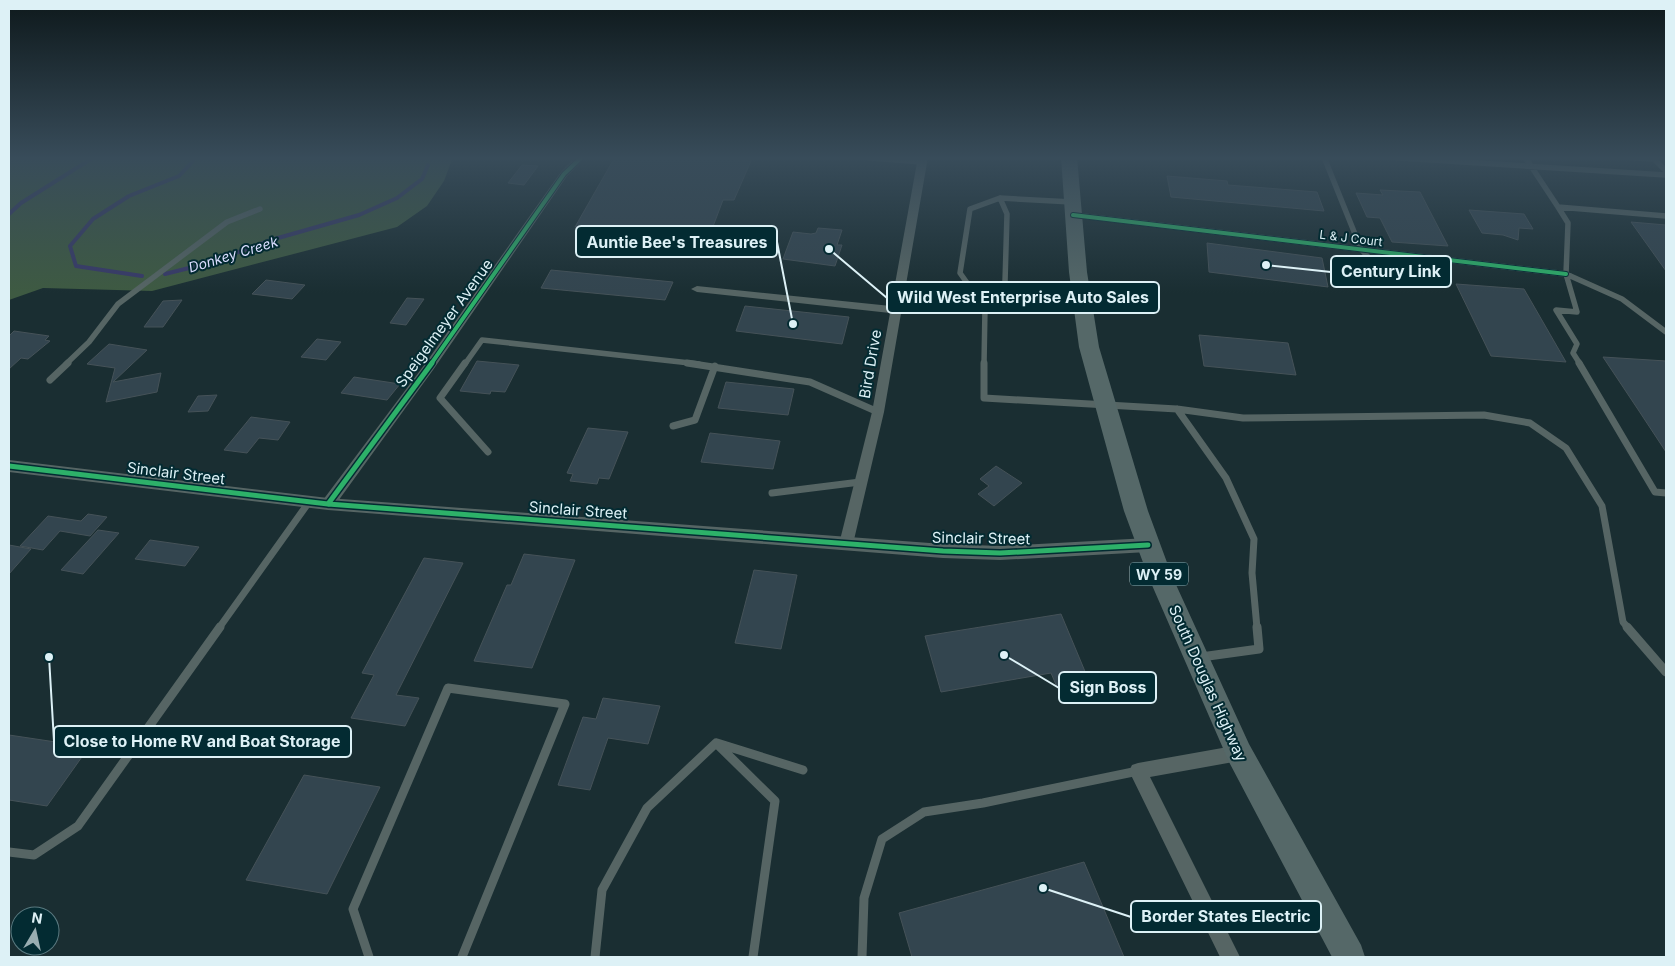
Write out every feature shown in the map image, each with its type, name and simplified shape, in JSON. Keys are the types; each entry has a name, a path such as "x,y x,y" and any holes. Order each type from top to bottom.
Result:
{"highway":[{"name":"South Douglas Highway","path":"1073,202 1078,272 1089,347 1104,404 1148,545 1239,754 1349,957"}],"street":[{"name":"Speigelmeyer Avenue","path":"328,504 429,367 544,202"},
{"name":"Bird Drive","path":"846,544 878,412 915,202"},
{"name":"L & J Court","path":"1073,208 1360,250 1566,274"},
{"path":"697,289 896,310"},
{"name":"Sinclair Street","path":"9,466 328,504 846,544 1000,553 1148,545"},
{"path":"1230,957 1138,771 1239,754"}],"lane":[{"path":"989,202 970,209 960,273 985,308 984,398 1177,409 1244,418 1484,415 1530,423 1566,448 1602,506 1623,622 1666,672"},
{"path":"985,308 1005,282 1007,214 1002,202"},
{"path":"1030,202 1073,208"},
{"path":"1341,202 1360,250 1369,258 1372,268"},
{"path":"1555,202 1568,223 1566,274 1577,312 1556,310 1577,344 1574,353 1655,492 1666,493"},
{"path":"1558,207 1666,216"},
{"path":"50,380 89,342 118,304 227,222 260,209"},
{"path":"1566,274 1622,300 1666,332"},
{"path":"488,452 440,398 482,340 715,366 810,382 878,412"},
{"path":"673,426 695,420 715,366"},
{"path":"1177,409 1226,478 1254,539 1252,572 1259,649 1196,658"},
{"path":"772,493 860,482"},
{"path":"9,852 34,855 78,826 309,502"},
{"path":"369,957 353,909 448,688 566,704 462,957"},
{"path":"716,743 803,770"},
{"path":"595,957 602,890 647,808 716,743"},
{"path":"716,743 775,801 753,957"},
{"path":"862,957 864,898 882,839 924,812 983,803 1138,771"}],"green space":[{"path":"9,202 430,202 397,227 152,291 43,288 9,300"}],"building":[{"path":"589,202 722,202 709,237 575,227"},
{"path":"1227,202 1321,202 1324,211"},
{"path":"1360,202 1425,202 1448,246 1392,242 1380,218 1367,217"},
{"path":"1469,210 1524,214 1533,229 1519,228 1518,240 1503,235 1482,233"},
{"path":"1631,222 1666,225 1666,271"},
{"path":"818,228 842,230 837,245 842,245 835,266 783,259 793,232 811,234 816,233"},
{"path":"1207,243 1322,258 1328,287 1209,272"},
{"path":"551,270 673,282 665,300 541,288"},
{"path":"266,280 305,285 292,299 252,294"},
{"path":"1456,284 1524,289 1566,362 1491,356"},
{"path":"407,298 424,299 406,325 390,323"},
{"path":"182,300 163,327 144,327 163,301"},
{"path":"745,306 849,317 842,344 736,331"},
{"path":"14,331 49,336 45,340 50,341 28,359 21,358 9,369 9,336"},
{"path":"1199,335 1288,343 1296,375 1204,366"},
{"path":"317,339 341,342 326,360 301,357"},
{"path":"109,344 147,350 113,382 161,373 157,392 106,402 115,368 87,364"},
{"path":"1603,357 1666,361 1666,452 1639,411"},
{"path":"477,361 519,365 505,392 491,391 490,394 460,391"},
{"path":"354,377 400,384 387,400 341,393"},
{"path":"726,382 794,389 788,415 718,408"},
{"path":"217,395 208,411 188,412 198,396"},
{"path":"251,417 290,422 278,440 259,438 247,453 224,450"},
{"path":"588,428 628,432 609,479 599,478 597,484 570,481 573,474 567,473"},
{"path":"710,433 780,441 773,469 701,462"},
{"path":"996,466 1022,483 994,506 978,494 989,486 980,479"},
{"path":"88,514 107,517 90,536 60,531 43,550 20,546 48,516 81,521"},
{"path":"98,530 119,533 83,574 61,570"},
{"path":"150,540 199,547 185,566 135,559"},
{"path":"9,545 31,549 9,574"},
{"path":"524,554 575,560 532,668 474,661 507,585 511,585"},
{"path":"424,558 463,563 396,695 419,698 405,726 351,718 374,675 362,673"},
{"path":"754,570 797,575 781,649 735,643"},
{"path":"1061,614 1089,681 1057,687 1051,673 941,692 925,636"},
{"path":"603,698 660,706 648,744 608,738 590,790 558,785 583,717 596,719"},
{"path":"9,735 89,747 47,806 9,800"},
{"path":"304,775 380,787 327,894 246,880"},
{"path":"1084,862 1124,957 912,957 899,913"}],"waterway":[{"path":"9,214 22,202"},
{"name":"Donkey Creek","path":"119,202 93,219 70,246 76,266 142,276"},
{"name":"Donkey Creek","path":"165,274 209,263 271,240 359,215 388,202"}],"cycle path":[{"path":"328,504 429,367 544,202"},
{"path":"1073,215 1566,274"},
{"path":"9,466 328,504 943,551 1000,553 1148,545"}],"place":[{"name":"Wild West Enterprise Auto Sales","path":"829,249"},
{"name":"Century Link","path":"1266,265"},
{"name":"Auntie Bee's Treasures","path":"793,324"},
{"name":"Sign Boss","path":"1004,655"},
{"name":"Close to Home RV and Boat Storage","path":"49,657"},
{"name":"Border States Electric","path":"1043,888"}]}
